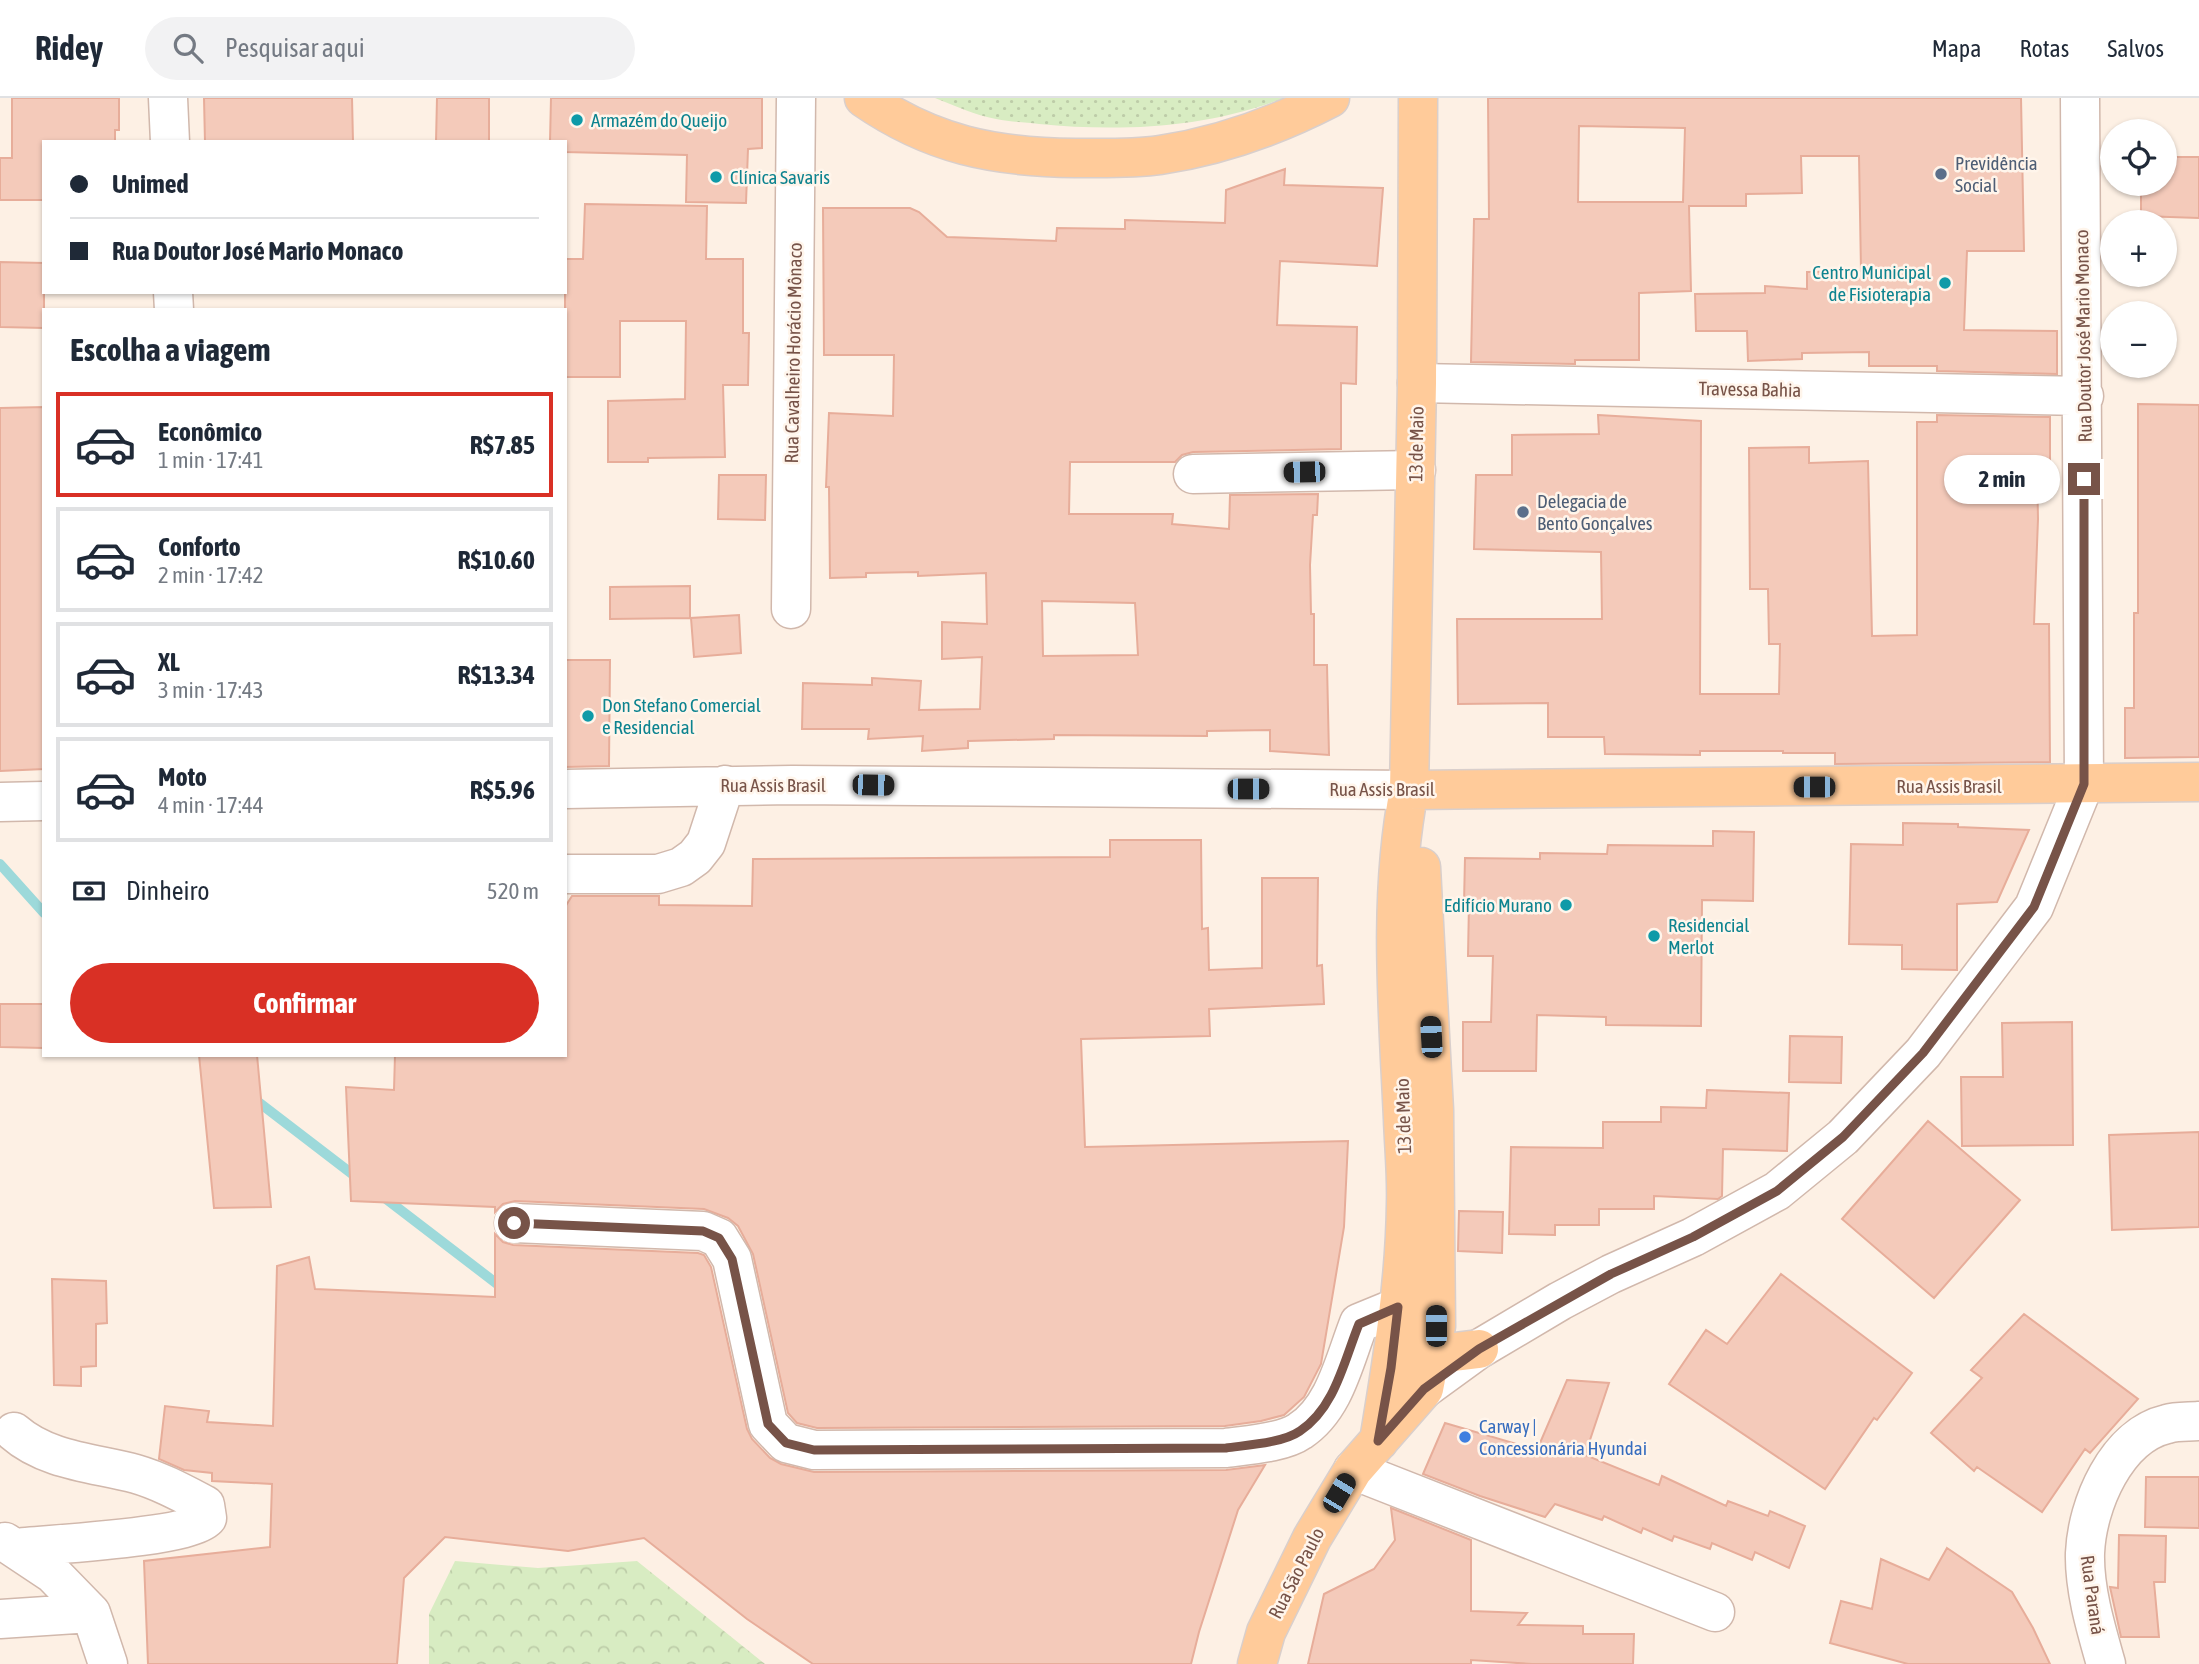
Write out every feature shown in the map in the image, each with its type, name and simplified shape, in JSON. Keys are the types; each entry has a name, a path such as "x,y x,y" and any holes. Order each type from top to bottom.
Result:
{"main road":[{"path":"864,98 894,119 935,137 978,150 1034,158 1158,155 1214,144 1272,125 1330,98"},
{"name":"13 de Maio","path":"1378,1441 1391,1368 1406,1203 1397,943 1401,833 1409,790 1416,470 1418,98"},
{"name":"Rua Assis Brasil","path":"1409,790 2199,782"},
{"name":"13 de Maio","path":"1409,790 1420,847 1434,1110 1436,1326 1428,1371"},
{"path":"1406,1203 1417,1245 1416,1342 1423,1352 1428,1371"},
{"name":"Rua São Paulo","path":"1257,1664 1266,1632 1312,1538 1353,1470 1378,1441 1428,1371"}],"street":[{"path":"169,98 170,140"},
{"name":"Rua Cavalheiro Horácio Mônaco","path":"791,609 796,98"},
{"name":"Rua Doutor José Mario Monaco","path":"2080,98 2084,396 2084,784"},
{"name":"Travessa Bahia","path":"1417,383 2084,396"},
{"path":"1193,474 1416,470"},
{"path":"1428,1371 1479,1349 1611,1274 1693,1237 1777,1191 1843,1137 1923,1053 2034,907 2084,784"},
{"path":"567,874 658,874 681,867 695,857 706,843 725,785"},
{"name":"Rua Assis Brasil","path":"567,789 725,785 1409,790"},
{"path":"0,802 42,801"},
{"path":"514,1223 703,1231 719,1238 732,1259 768,1424 786,1443 814,1450 1226,1448 1263,1443 1299,1432 1326,1408 1359,1324 1398,1307"},
{"name":"Rua Paraná","path":"2106,1664 2093,1615 2085,1553 2093,1505 2110,1470 2139,1436 2166,1424 2199,1421"},
{"path":"7,1544 172,1531 202,1523 207,1518 205,1505 168,1485 59,1456 37,1448 14,1432"},
{"path":"1353,1470 1715,1612"},
{"path":"7,1544 53,1574 91,1613 108,1664"},
{"path":"0,1619 91,1613"}],"green space":[{"path":"935,98 1284,98 1194,122 1101,128 1001,120 973,113"},
{"path":"455,1561 538,1568 637,1561 765,1664 429,1664 429,1614"}],"building":[{"path":"12,98 119,98 119,130 115,130 115,140 42,140 42,200 0,200 0,158 12,158"},
{"path":"204,98 352,98 353,140 205,140"},
{"path":"437,98 489,98 489,140 436,140"},
{"path":"551,98 762,98 762,148 748,149 746,203 686,202 687,155 567,152 567,140 550,140"},
{"path":"1488,98 2021,98 2024,251 1967,251 1964,330 2057,331 2057,374 1937,371 1937,366 1869,366 1869,352 1802,353 1802,359 1748,361 1747,331 1696,331 1695,294 1765,293 1765,286 1807,289 1807,272 1861,271 1859,156 1801,156 1802,193 1746,194 1746,206 1689,206 1691,291 1639,293 1639,360 1575,360 1575,364 1471,362 1474,219 1489,219","holes":["1579,126 1685,128 1683,202 1578,202"]},
{"path":"2177,157 2199,157 2199,218 2177,217 2177,210 2141,210 2141,196 2177,196"},
{"path":"1285,169 1284,185 1383,188 1377,266 1280,261 1277,325 1357,327 1356,384 1341,383 1341,449 1193,452 1182,455 1175,462 1070,462 1069,514 1173,514 1172,524 1229,529 1230,495 1318,494 1317,515 1313,515 1310,565 1311,614 1314,614 1314,665 1327,665 1329,755 1270,751 1270,730 1207,731 1207,736 1054,735 1054,739 968,741 968,748 922,751 923,736 868,739 869,729 802,729 803,683 872,685 872,678 921,681 919,710 980,709 982,657 942,659 942,622 987,624 986,573 918,576 918,572 866,573 866,577 830,578 829,487 826,487 829,413 893,416 894,355 824,355 823,208 910,208 919,212 947,237 1056,241 1057,228 1125,229 1125,220 1225,223 1226,190","holes":["1042,601 1135,603 1138,655 1043,656"]},
{"path":"585,204 707,206 706,259 743,259 743,333 749,333 748,385 723,385 725,457 648,458 648,462 608,462 608,401 685,399 686,321 620,321 620,377 567,377 567,259 583,259"},
{"path":"0,262 42,263 42,328 0,327"},
{"path":"2138,404 2199,405 2199,757 2125,758 2125,708 2134,708 2134,613 2138,613"},
{"path":"42,407 42,769 0,771 0,408"},
{"path":"1598,415 1701,421 1700,694 1779,694 1780,644 1769,644 1768,589 1750,589 1749,448 1809,447 1809,463 1868,461 1872,636 1917,635 1917,422 1937,422 1937,415 2050,417 2050,467 2037,467 2034,624 2049,624 2050,762 1835,764 1835,753 1783,751 1700,751 1700,755 1605,754 1604,737 1548,737 1548,703 1458,704 1457,619 1602,619 1601,552 1474,549 1476,475 1512,475 1512,435 1599,434"},
{"path":"719,475 766,475 765,520 718,519"},
{"path":"690,586 690,618 610,619 610,587"},
{"path":"739,615 741,653 694,657 691,618"},
{"name":"Don Stefano Comercial e Residencial","path":"567,660 610,660 609,766 567,767"},
{"path":"1903,823 2029,830 1997,902 1957,904 1957,970 1902,969 1902,945 1849,944 1851,844 1903,845"},
{"path":"1713,831 1754,832 1753,901 1702,900 1701,1026 1606,1025 1606,1017 1537,1015 1536,1071 1463,1071 1463,1022 1491,1022 1493,956 1468,956 1469,903 1464,903 1465,858 1540,859 1540,853 1607,854 1608,845 1713,846"},
{"path":"1110,840 1201,840 1202,929 1208,928 1209,970 1262,968 1262,878 1318,878 1317,966 1322,965 1324,1004 1209,1009 1210,1036 1081,1039 1085,1147 1348,1141 1344,1227 1321,1364 1304,1397 1284,1415 1225,1426 817,1428 797,1423 788,1413 753,1254 738,1226 728,1218 704,1209 515,1201 503,1204 495,1212 495,1207 351,1201 346,1087 394,1090 395,1057 567,1057 567,904 572,896 659,896 659,905 752,906 753,859 1110,857"},
{"path":"0,1004 42,1004 42,1048 0,1047"},
{"path":"2072,1022 2073,1145 1962,1146 1961,1077 2003,1077 2002,1023"},
{"path":"1790,1036 1842,1037 1841,1083 1789,1082"},
{"path":"199,1057 257,1057 271,1207 214,1208"},
{"path":"1707,1090 1789,1093 1787,1151 1723,1149 1722,1196 1718,1199 1654,1196 1654,1209 1599,1209 1599,1225 1555,1225 1555,1235 1509,1234 1511,1147 1603,1148 1603,1122 1661,1122 1661,1107 1706,1108"},
{"path":"1928,1121 2020,1200 1934,1298 1842,1219"},
{"path":"2199,1132 2199,1227 2112,1230 2109,1135"},
{"path":"1459,1211 1503,1212 1502,1253 1458,1251"},
{"path":"495,1234 503,1242 513,1245 704,1255 711,1267 747,1429 752,1439 770,1458 781,1464 814,1472 1226,1470 1265,1465 1238,1510 1191,1664 813,1664 747,1619 644,1538 568,1551 445,1537 404,1578 397,1664 148,1664 144,1561 270,1547 272,1484 212,1481 212,1473 184,1470 159,1459 165,1406 209,1411 207,1422 273,1426 277,1266 309,1257 315,1289 495,1297"},
{"path":"1781,1274 1912,1373 1877,1420 1874,1418 1825,1489 1669,1384 1706,1330 1727,1344"},
{"path":"52,1279 106,1281 107,1323 96,1324 96,1366 81,1367 81,1386 54,1385"},
{"path":"2024,1314 2138,1399 2090,1453 2085,1449 2042,1512 1977,1467 1974,1471 1931,1433 1982,1378 1971,1370"},
{"path":"1567,1380 1609,1383 1585,1455 1659,1485 1662,1476 1726,1506 1728,1501 1768,1516 1770,1511 1805,1526 1789,1568 1755,1552 1752,1560 1712,1543 1710,1549 1674,1536 1672,1541 1643,1528 1641,1533 1604,1516 1602,1520 1555,1504 1545,1517 1423,1474 1445,1423 1537,1450"},
{"path":"2146,1477 2199,1477 2199,1528 2145,1527"},
{"path":"1391,1508 1471,1540 1471,1611 1527,1613 1518,1625 1583,1626 1583,1634 1634,1634 1633,1664 1532,1664 1471,1660 1471,1664 1308,1664 1324,1594 1374,1569 1395,1540"},
{"path":"2119,1535 2166,1536 2165,1582 2154,1582 2159,1637 2121,1637 2110,1587 2118,1588"},
{"path":"1947,1548 2012,1592 2050,1664 1908,1664 1830,1643 1841,1601 1872,1609 1881,1559 1929,1580"}],"waterway":[{"path":"0,864 42,911"},
{"path":"253,1098 360,1180"},
{"path":"381,1195 505,1290"}],"place":[{"name":"Armazém do Queijo","path":"577,120"},
{"name":"Previdência Social","path":"1941,174"},
{"name":"Clínica Savaris","path":"716,177"},
{"name":"Centro Municipal de Fisioterapia","path":"1945,283"},
{"name":"Delegacia de Bento Gonçalves","path":"1523,512"},
{"name":"Don Stefano Comercial e Residencial","path":"588,716"},
{"name":"Edifício Murano","path":"1566,905"},
{"name":"Residencial Merlot","path":"1654,936"},
{"name":"Carway | Concessionária Hyundai","path":"1465,1437"}],"route":[{"path":"514,1223 703,1231 719,1238 732,1259 768,1424 786,1443 814,1450 1226,1448 1263,1443 1299,1432 1326,1408 1359,1324 1398,1307 1378,1441 1424,1389 1479,1349 1611,1274 1693,1237 1777,1191 1843,1137 1923,1053 2034,907 2084,784 2084,479"}]}
